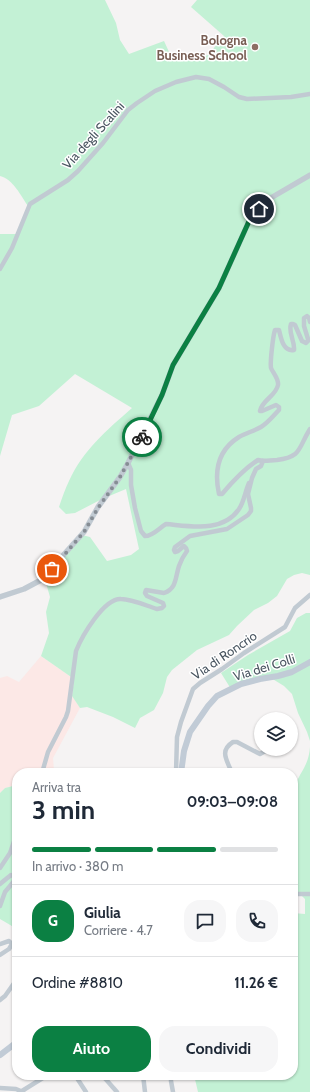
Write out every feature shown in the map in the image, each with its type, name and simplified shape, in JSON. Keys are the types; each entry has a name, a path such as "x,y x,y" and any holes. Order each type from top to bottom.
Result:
{"main road":[{"name":"Via dei Colli","path":"182,768 184,751 190,732 204,711 217,696 241,684 292,672 310,662"},
{"path":"0,1055 12,1046"}],"street":[{"name":"Via degli Scalini","path":"0,269 12,248 30,204 68,180 78,171 103,143 128,110 155,91 178,81 196,77 209,79 239,97 247,99 291,97 310,94"},
{"path":"0,597 35,584 41,580 79,539 128,463 162,395 173,365 219,288 250,219 269,199 310,175"},
{"path":"310,322 307,316 304,318 304,326 308,339 306,343 302,341 295,325 291,324 291,336 295,348 294,350 287,349 281,340 279,330 275,330 271,367 278,382 278,386 262,405 260,411 276,405 279,407 279,410 262,426 229,444 221,455 217,470 219,494 222,494 249,465 258,460 286,459 294,456 298,452 310,429"},
{"path":"128,463 131,470 131,485 141,531 145,536 150,536 166,524 205,526 218,525 229,519 238,510 243,502 245,491 256,469 261,466 263,461"},
{"path":"43,768 48,752 68,711 76,651 94,619 111,602 121,599 127,599 157,609 162,608 164,606 163,603 147,596 145,593 146,590 164,593 171,590 174,585 179,564 187,551 184,546 175,552 175,547 190,536 227,528 248,515 251,508 248,494 252,478"},
{"name":"Via di Roncrio","path":"176,768 177,737 193,689 244,653 285,627 295,608 310,595"},
{"path":"230,768 224,756 226,749 233,742 237,742 254,751"},
{"path":"0,868 12,847"},
{"path":"0,884 12,876"},
{"path":"0,906 5,892 12,884"},
{"path":"298,894 310,894"},
{"path":"0,944 9,941 12,944 0,955"},
{"path":"0,1000 12,986"},
{"path":"0,1088 16,1089 22,1092 40,1080"},
{"path":"78,1080 86,1092"},
{"path":"106,1080 116,1092"},
{"path":"144,1080 145,1092"},
{"path":"171,1080 173,1092"}],"shaded area":[{"path":"41,656 74,679 72,696 80,708 53,758 54,768 12,768 12,786 5,788 0,793 0,678 7,676 19,682"}],"green space":[{"path":"0,0 105,0 116,23 120,40 129,54 164,41 170,54 201,58 208,55 224,36 191,7 197,0 310,0 310,575 302,573 287,579 277,596 268,603 254,610 229,635 197,650 172,670 167,677 163,693 154,710 140,718 135,728 113,717 87,707 80,708 72,696 74,679 41,656 49,633 46,612 50,597 44,576 82,535 90,537 107,561 131,555 139,549 126,489 75,513 66,514 59,507 68,484 82,459 96,441 132,408 75,374 39,406 12,415 0,456 0,234 17,234 28,206 13,184 0,176"},
{"path":"306,613 310,613 310,741 292,694 284,686 271,678 231,689 221,673 248,655 290,631 297,618"},
{"path":"310,747 310,1092 198,1092 195,1080 298,1080 298,913 305,914 305,899 298,892 298,779 306,765"},
{"path":"12,786 12,926 0,919 0,793 5,788"}],"way so far":[{"path":"52,569 84,532 98,508 120,477 142,437"}],"place":[{"name":"Bologna Business School","path":"255,47"}],"route":[{"path":"142,437 162,395 173,365 219,288 250,219 259,209"}]}
